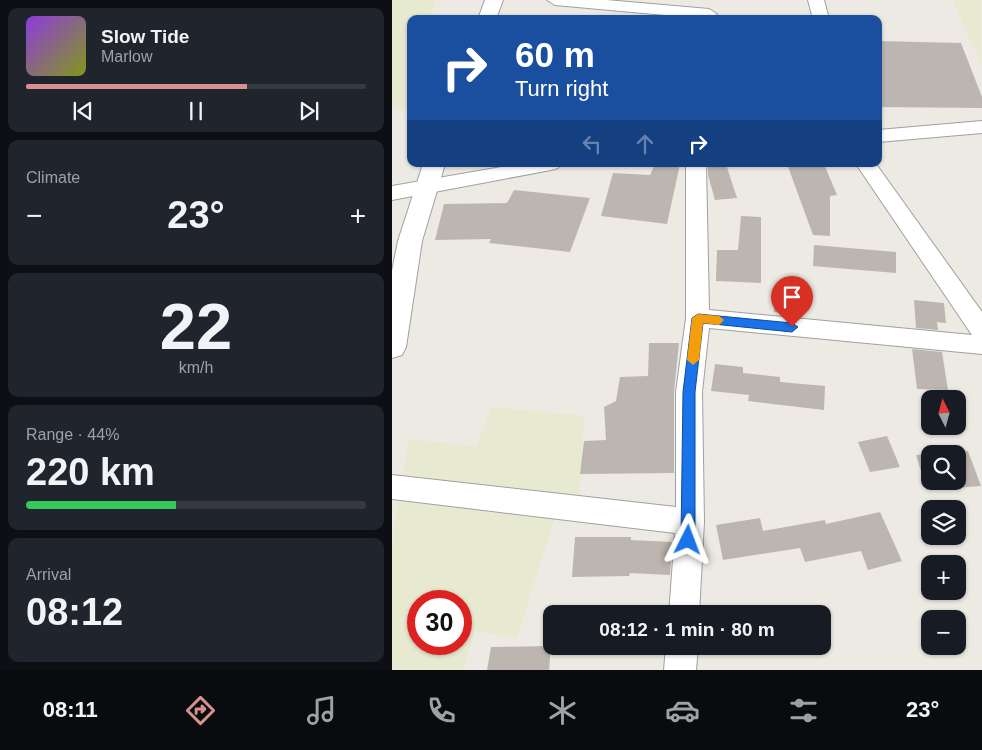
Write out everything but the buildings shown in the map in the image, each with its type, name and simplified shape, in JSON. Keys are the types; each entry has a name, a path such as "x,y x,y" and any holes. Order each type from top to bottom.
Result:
{"street":[{"path":"488,15 494,0"},
{"path":"555,0 710,11"},
{"path":"816,0 820,15"},
{"path":"882,136 982,127"},
{"path":"392,193 430,175 518,167"},
{"path":"685,605 690,522 689,392 698,318 696,167"},
{"path":"868,167 982,331"},
{"path":"392,348 410,241 430,175"},
{"path":"698,318 982,345"},
{"path":"392,487 690,522"},
{"path":"680,670 681,655"}],"green space":[{"path":"392,0 436,0 430,15 407,15 407,109 392,109"},
{"path":"953,0 981,0 981,65"},
{"path":"492,407 584,416 580,497 402,479 409,439 476,446"},
{"path":"398,501 555,517 517,638 475,631 472,642 472,590 407,590 407,655 468,655 464,670 392,670 392,547"}],"slow traffic":[{"path":"693,360 698,318 719,320"}],"route":[{"path":"688,540 690,522 689,392 698,318 792,327"}]}
